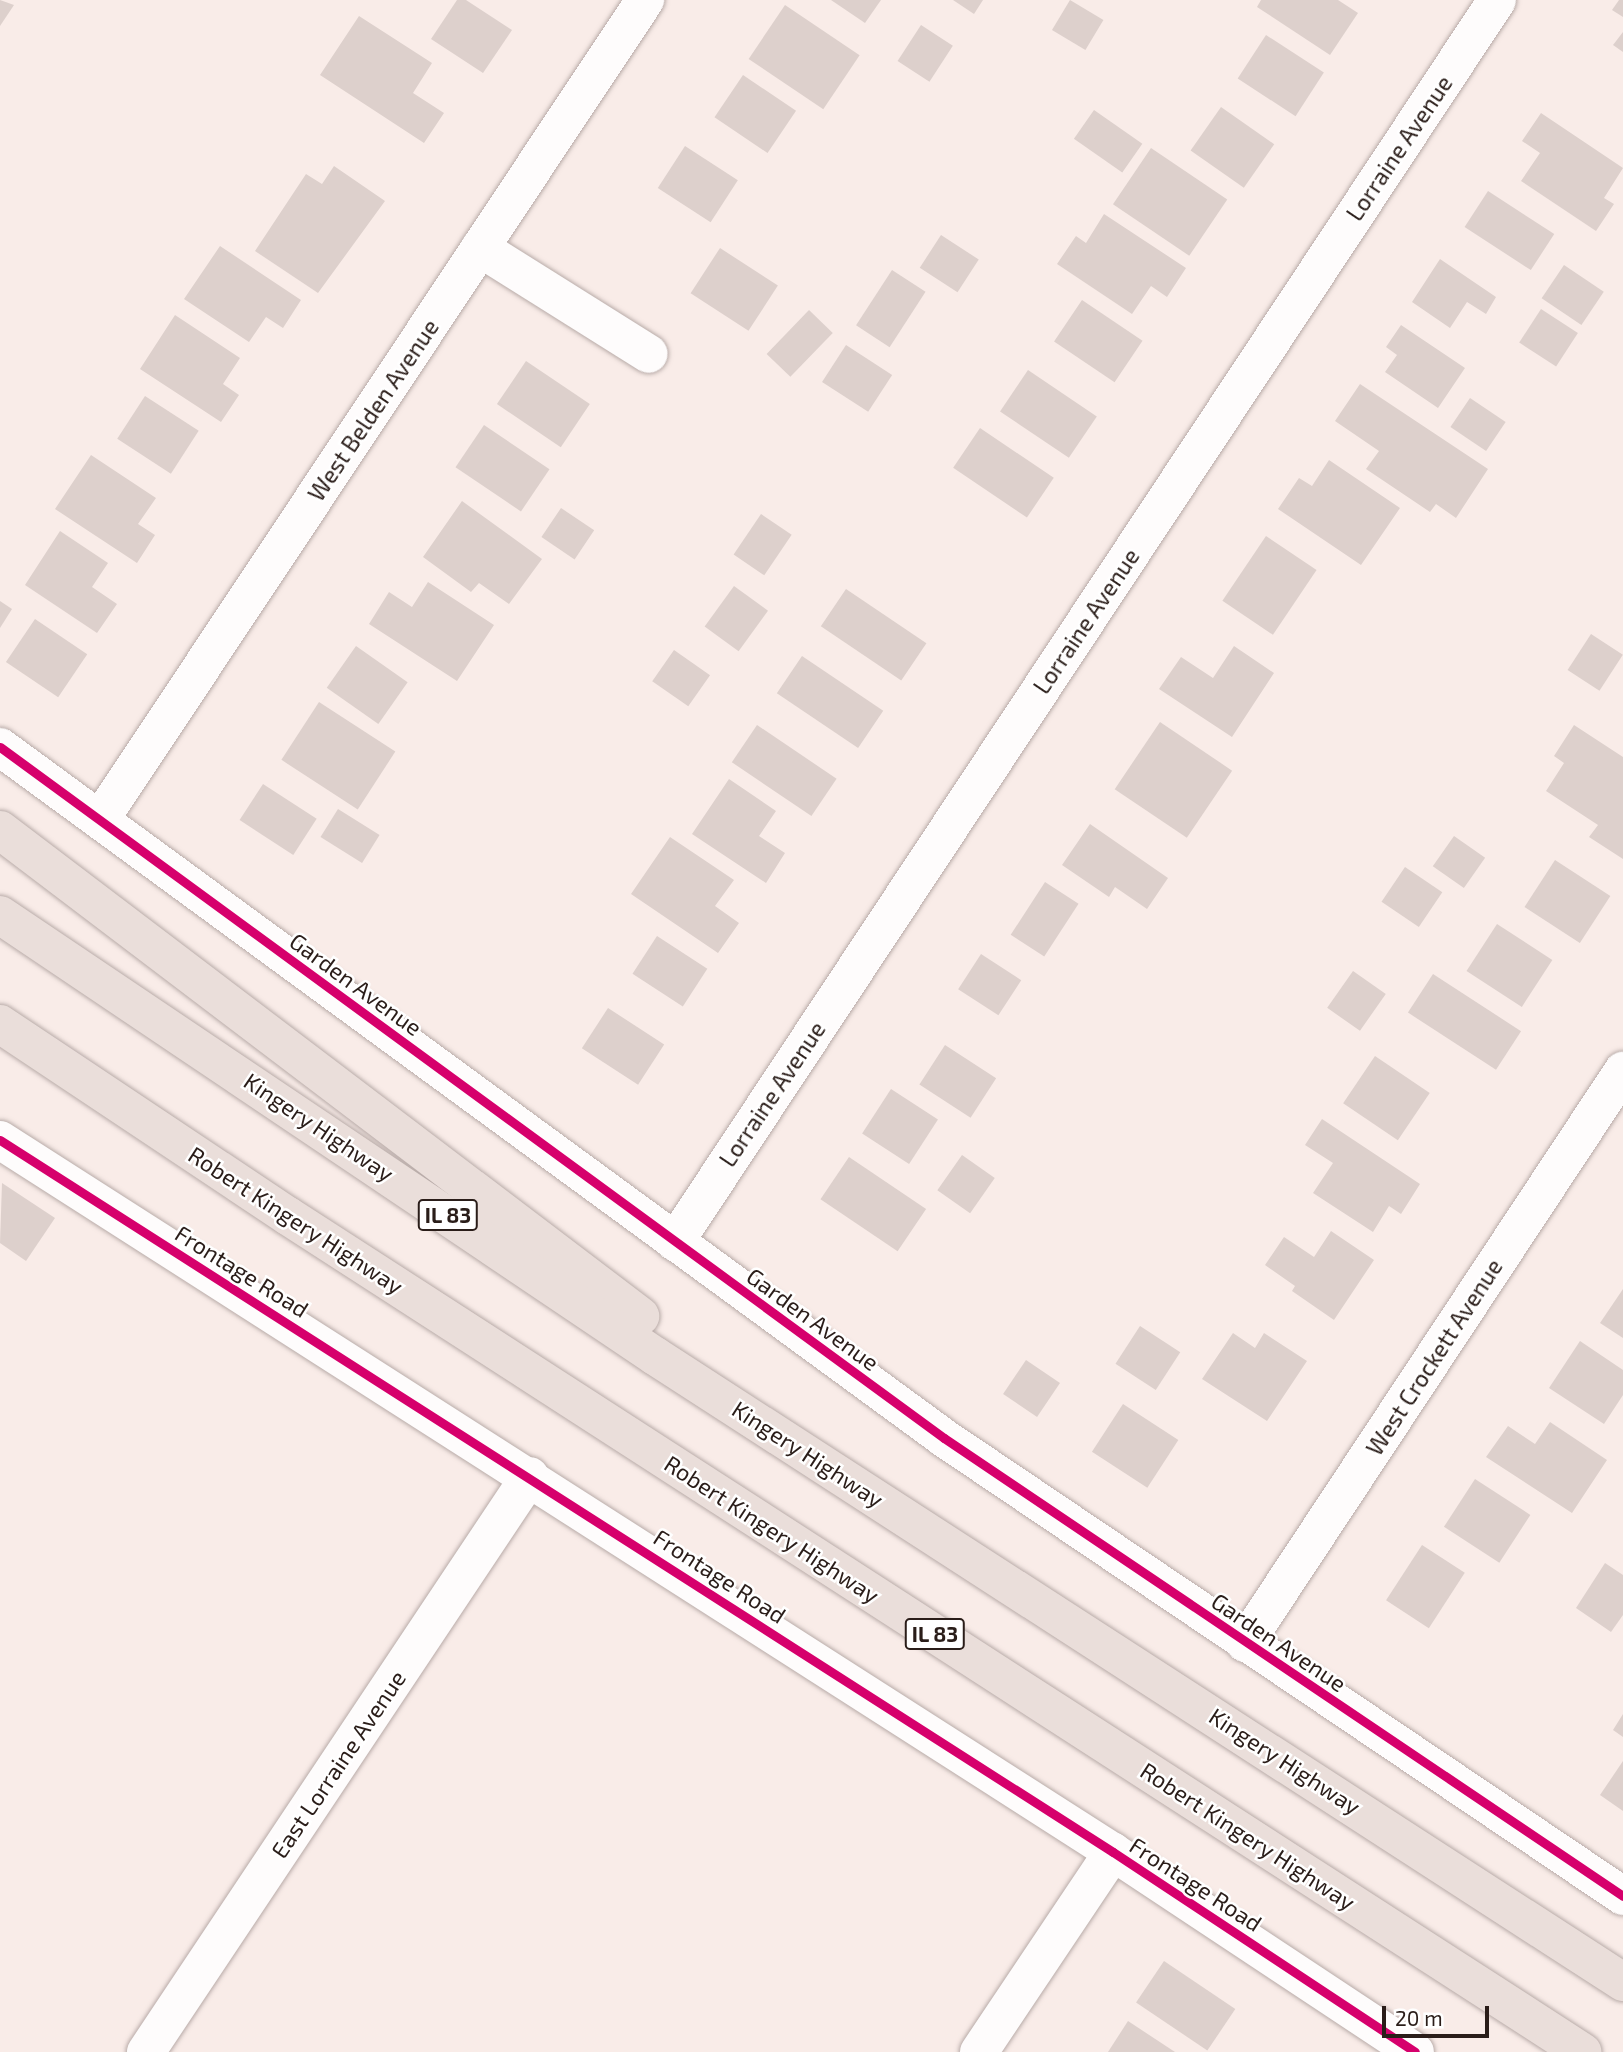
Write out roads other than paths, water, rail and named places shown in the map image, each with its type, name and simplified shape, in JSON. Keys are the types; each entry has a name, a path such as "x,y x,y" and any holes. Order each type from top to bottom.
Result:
{"highway":[{"path":"0,830 898,1512"},
{"name":"Kingery Highway","path":"0,915 655,1356 1623,1982"},
{"name":"Robert Kingery Highway","path":"0,1024 288,1216 1582,2052"},
{"path":"0,1044 288,1216"}],"street":[{"name":"West Belden Avenue","path":"100,820 645,0"},
{"name":"Lorraine Avenue","path":"675,1242 1497,0"},
{"path":"480,248 649,354"},
{"name":"Garden Avenue","path":"0,747 944,1438 1623,1896"},
{"name":"West Crockett Avenue","path":"1245,1643 1623,1071"},
{"name":"Frontage Road","path":"0,1140 530,1476 1113,1852 1415,2052"},
{"name":"East Lorraine Avenue","path":"145,2052 530,1476"},
{"path":"979,2052 1113,1852"}]}
